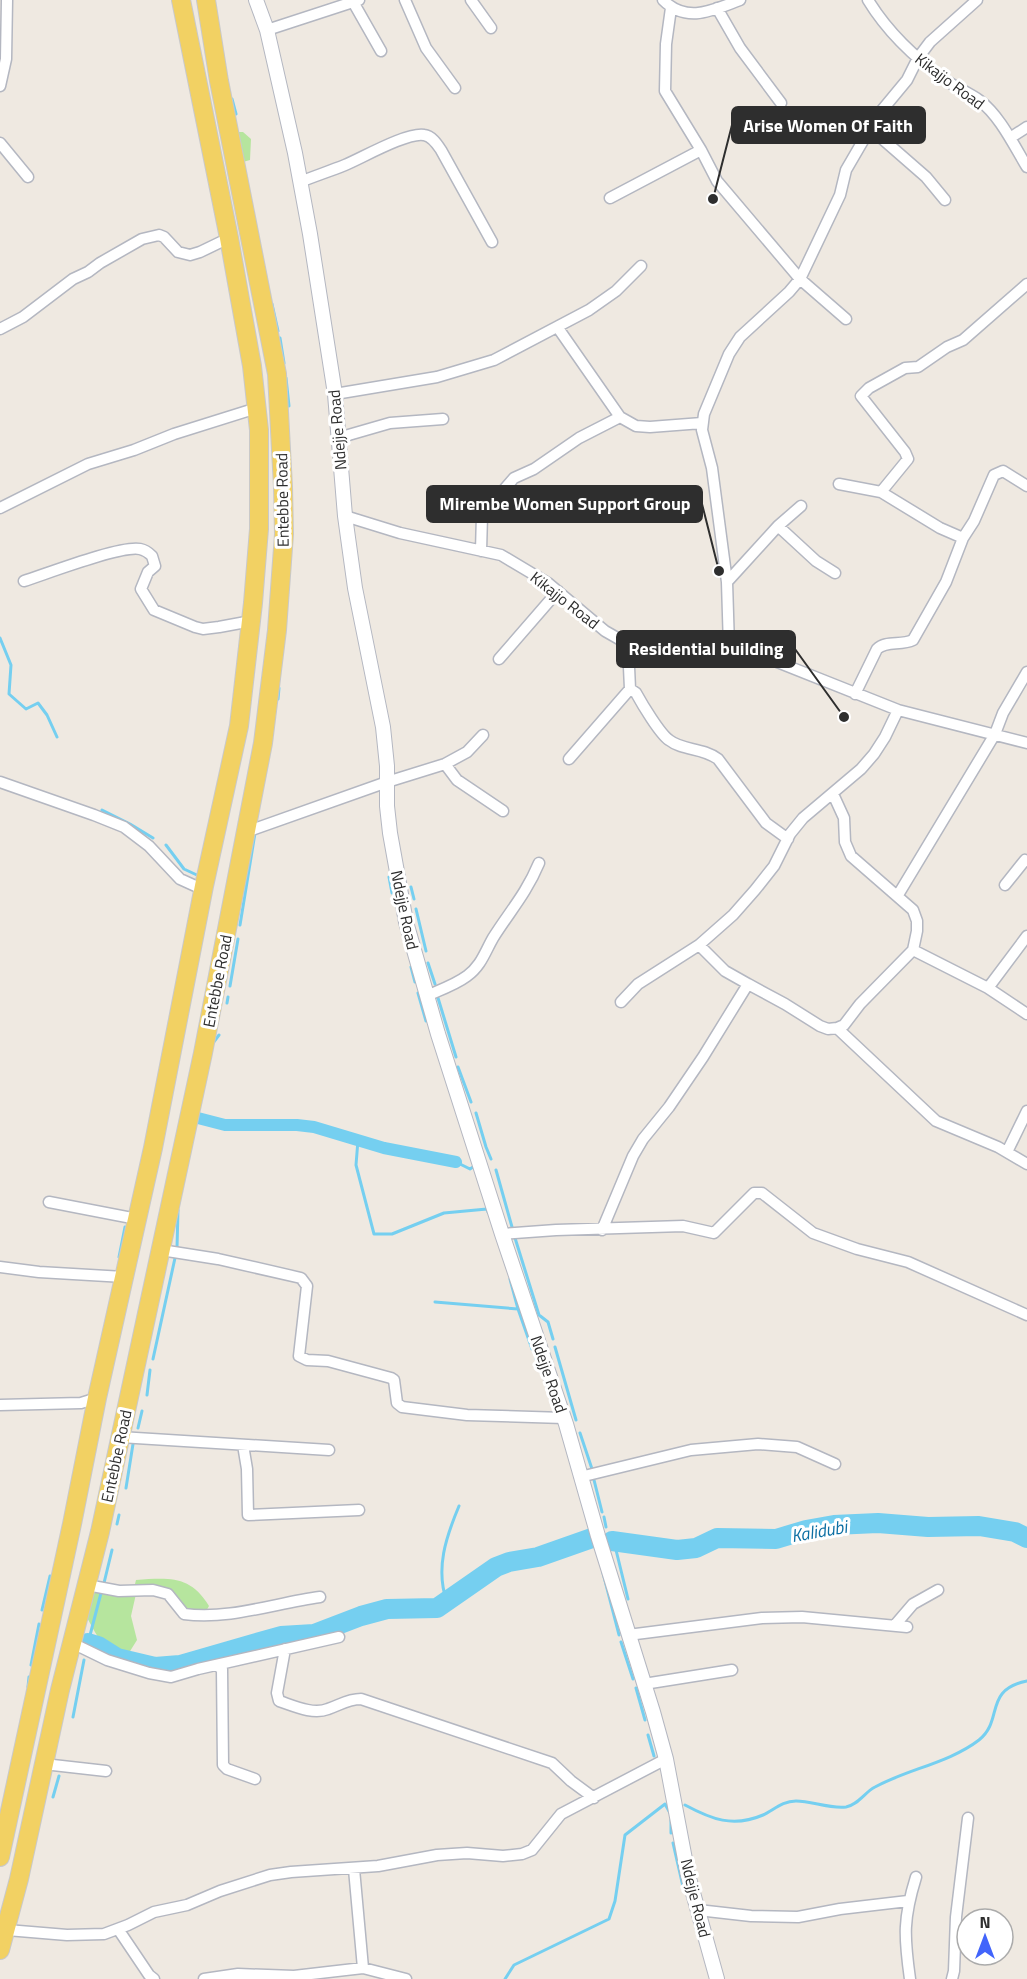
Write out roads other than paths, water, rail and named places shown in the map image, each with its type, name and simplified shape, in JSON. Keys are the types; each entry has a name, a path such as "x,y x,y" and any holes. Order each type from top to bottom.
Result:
{"main road":[{"name":"Entebbe Road","path":"1,1845 153,1148 204,886 239,726 252,615 259,529 257,408 252,366 229,238 181,0"},
{"name":"Entebbe Road","path":"0,1950 7,1930 111,1481 203,1053 262,743 277,630 284,534 284,487 277,374 219,81 206,0"},
{"path":"82,1472 111,1481"}],"street":[{"path":"0,86 6,59 7,0"},
{"name":"Ndejje Road","path":"256,0 267,30 310,234 335,394 345,516 355,588 383,727 390,833 406,922 426,996 501,1234 564,1418 644,1684 666,1759 688,1875 717,1979"},
{"path":"405,0 426,48 455,88"},
{"path":"471,0 491,28"},
{"path":"667,4 679,12 693,14 740,0"},
{"name":"Kikajjo Road","path":"867,0 891,33 918,58 947,81 980,101 1001,124 1027,167"},
{"path":"729,647 727,582 712,468 702,423 729,354 741,337 800,279 840,195 846,170 884,106 907,80 918,58 950,23 977,0"},
{"path":"267,30 355,1 381,51"},
{"path":"667,4 665,91 717,181 800,279 846,319"},
{"path":"717,8 740,48 781,103"},
{"path":"1010,138 1027,127"},
{"path":"871,129 926,177 945,200"},
{"path":"300,182 346,165 401,140 415,135 424,135 434,140 441,150 492,242"},
{"path":"0,143 28,177"},
{"path":"610,198 701,150"},
{"path":"0,329 23,317 73,279 142,239 159,235 164,237 178,252 190,255 229,238"},
{"path":"335,394 368,390 466,370 494,360 589,310 616,291 641,266"},
{"path":"881,492 908,459 861,396 869,388 905,368 918,367 947,347 963,340 1027,284"},
{"path":"558,328 620,417 636,426 702,423"},
{"path":"0,508 88,464 257,408"},
{"path":"481,551 482,515 514,478 534,469 579,438 620,417"},
{"path":"338,438 390,423 444,418"},
{"path":"855,694 881,645 907,643 913,640 946,582 963,538 974,521 994,476 1003,471 1027,486"},
{"path":"839,484 881,492 940,528 963,538"},
{"path":"727,582 778,526 801,506"},
{"name":"Kikajjo Road","path":"345,516 400,533 501,555 548,583 605,631 633,647 665,649 729,647 758,654 898,710 1027,743"},
{"path":"778,526 816,561 835,573"},
{"path":"24,581 79,562 140,548 152,556 155,566 148,572 141,589 154,610 187,625 203,629 246,622 252,615"},
{"path":"499,659 558,591"},
{"path":"569,759 630,689 629,667 633,647"},
{"path":"898,895 995,734 1003,713 1027,672"},
{"path":"630,689 636,693 669,740 690,748 708,751 718,759 766,823 788,840"},
{"path":"621,1002 638,984 699,945 733,915 774,866 802,818 833,794 874,754 898,710"},
{"path":"246,832 445,764 467,752 483,735"},
{"path":"445,764 457,780 503,811"},
{"path":"0,782 94,814 124,827 149,846 180,879 202,889 204,886"},
{"path":"699,945 725,971 828,1029 844,1025 860,1004 913,950 916,942 917,921 914,910 851,856 845,842 844,818 833,794"},
{"path":"1005,885 1025,860 1027,861"},
{"path":"426,996 457,982 477,968 492,940 522,898 539,863"},
{"path":"988,988 1027,936"},
{"path":"913,950 988,988 1027,1014"},
{"path":"602,1230 633,1156 680,1091 748,984"},
{"path":"837,1028 936,1121 1007,1152 1027,1164"},
{"path":"1007,1152 1027,1112"},
{"path":"501,1234 556,1230 683,1227 714,1233 754,1193 762,1193 813,1233 857,1249 908,1262 1027,1315"},
{"path":"49,1202 137,1219"},
{"path":"161,1250 218,1259 301,1278 307,1286 299,1356 307,1360 328,1361 391,1378 394,1380 397,1403 402,1407 467,1415 564,1418"},
{"path":"0,1267 39,1272 124,1277"},
{"path":"0,1405 81,1403 97,1398"},
{"path":"120,1437 329,1450"},
{"path":"580,1476 691,1450 758,1444 797,1447 835,1464"},
{"path":"243,1445 247,1469 248,1515 359,1510"},
{"path":"87,1585 119,1590 153,1590 168,1594 184,1614 196,1616 243,1613 277,1604 320,1597"},
{"path":"895,1625 913,1604 938,1590"},
{"path":"628,1635 762,1618 802,1617 907,1627"},
{"path":"72,1643 108,1660 149,1673 171,1677 339,1637"},
{"path":"285,1649 277,1693 279,1701 304,1709 325,1710 352,1699 361,1699 552,1763 594,1798"},
{"path":"216,1665 222,1670 223,1765 227,1769 255,1779"},
{"path":"644,1684 732,1670"},
{"path":"7,1930 78,1935 104,1934 154,1912 187,1905 220,1891 270,1875 354,1869 437,1855 522,1854 532,1850 561,1815 666,1759"},
{"path":"44,1764 106,1771"},
{"path":"952,1979 956,1917 968,1818"},
{"path":"354,1869 363,1968"},
{"path":"910,1979 905,1926 908,1901 916,1876"},
{"path":"698,1910 751,1916 798,1917 859,1906 908,1901"},
{"path":"118,1929 154,1979"},
{"path":"204,1979 238,1974 294,1976 363,1968 406,1979"}],"waterway":[{"path":"232,99 236,114"},
{"path":"272,304 278,331"},
{"path":"280,338 284,363"},
{"path":"286,378 289,406"},
{"path":"0,638 11,665 9,694 26,709 38,703 47,715 57,737"},
{"path":"278,699 279,688"},
{"path":"102,810 153,838"},
{"path":"240,925 255,833"},
{"path":"166,845 184,869 199,876"},
{"path":"389,877 392,893"},
{"path":"411,887 414,899"},
{"path":"416,909 426,951"},
{"path":"230,986 238,939"},
{"path":"428,963 435,984"},
{"path":"411,967 415,982"},
{"path":"418,993 426,1021"},
{"path":"227,1003 228,997"},
{"path":"438,998 456,1057"},
{"path":"213,1043 219,1035"},
{"path":"458,1067 471,1102"},
{"path":"476,1113 491,1159"},
{"path":"194,1117 225,1125 314,1127 384,1148 456,1162"},
{"path":"358,1140 356,1165 374,1234 392,1234 444,1213 487,1209 488,1212"},
{"path":"456,1162 470,1169 476,1165"},
{"path":"496,1170 512,1227"},
{"path":"177,1248 178,1210"},
{"path":"119,1257 125,1227"},
{"path":"515,1238 539,1315 548,1322 553,1339"},
{"path":"153,1359 175,1258"},
{"path":"510,1279 532,1349"},
{"path":"435,1302 518,1309"},
{"path":"555,1347 576,1420"},
{"path":"536,1359 543,1376"},
{"path":"147,1395 150,1370"},
{"path":"138,1428 142,1411"},
{"path":"580,1433 592,1469"},
{"path":"126,1488 133,1444"},
{"path":"594,1480 602,1512"},
{"path":"447,1602 442,1565 446,1541 459,1506"},
{"path":"117,1524 119,1515"},
{"path":"604,1517 606,1527"},
{"name":"Kalidubi","path":"612,1541 677,1550 696,1548 717,1538 776,1539 834,1525 878,1523 928,1527 979,1526 1015,1532 1027,1538"},
{"path":"88,1643 98,1646 117,1658 155,1667 180,1665 281,1636 314,1634 361,1616 387,1609 437,1608 496,1567 509,1562 538,1557 592,1538"},
{"path":"104,1583 112,1550"},
{"path":"616,1550 628,1599"},
{"path":"603,1573 619,1635"},
{"path":"42,1610 50,1576"},
{"path":"88,1643 101,1593"},
{"path":"31,1665 39,1624"},
{"path":"621,1642 633,1679"},
{"path":"73,1717 84,1660"},
{"path":"28,1687 29,1677"},
{"path":"685,1805 713,1818 732,1821 752,1819 791,1801 833,1807 850,1806 875,1787 955,1755 979,1740 991,1724 999,1698 1004,1691 1013,1685 1027,1681"},
{"path":"636,1688 645,1720"},
{"path":"648,1735 654,1756"},
{"path":"53,1797 59,1776"},
{"path":"505,1979 514,1965 609,1919 615,1901 625,1835 665,1804 670,1813"},
{"path":"671,1820 671,1833"},
{"path":"673,1843 684,1891"}],"place":[{"name":"Arise Women Of Faith","path":"713,199"},
{"name":"Mirembe Women Support Group","path":"719,571"},
{"name":"Residential building","path":"844,717"}]}
